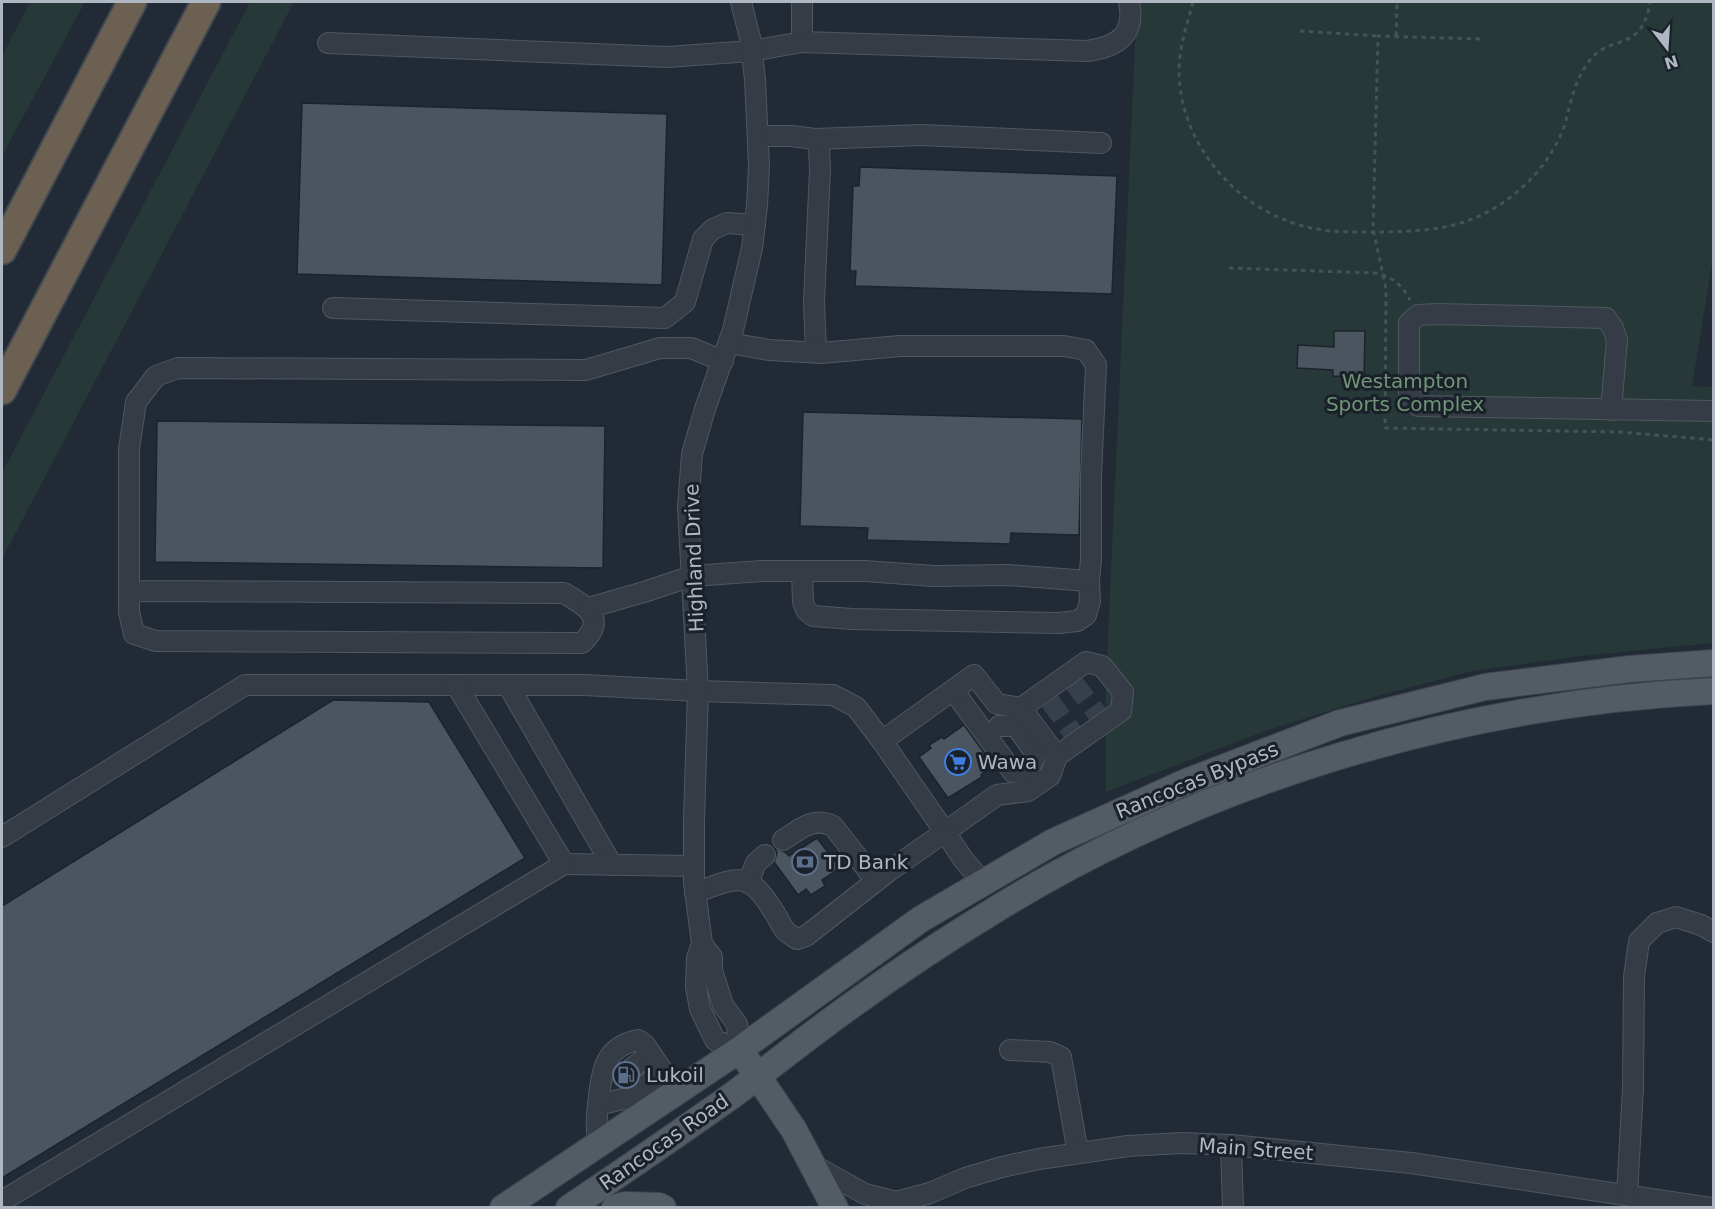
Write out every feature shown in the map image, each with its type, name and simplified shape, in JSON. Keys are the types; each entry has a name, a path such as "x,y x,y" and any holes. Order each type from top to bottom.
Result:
{"highway":[{"path":"2,249 132,2"},
{"path":"2,390 206,2"}],"main road":[{"name":"Rancocas Bypass","path":"739,1050 921,919 1053,842 1186,782 1340,723 1485,687 1630,669 1713,663"},
{"name":"Rancocas Bypass","path":"758,1075 915,960 994,910 1119,842 1198,807 1300,769 1396,740 1446,728 1598,701 1713,691"},
{"path":"739,1050 794,1130 835,1208"},
{"name":"Rancocas Road","path":"503,1208 599,1143 669,1082 739,1050"},
{"name":"Rancocas Road","path":"569,1208 758,1075"},
{"path":"615,1208 625,1205 663,1208"}],"street":[{"name":"Highland Drive","path":"739,1050 715,1040 700,1009 696,987 698,958 702,944 694,866 698,691 688,507 692,454 744,289 755,225 759,165 758,136 751,51 741,2"},
{"path":"802,2 802,42"},
{"path":"328,43 667,57 751,51 802,42 1087,51 1105,48 1120,40 1130,26 1129,2"},
{"path":"758,136 815,139 921,135 1101,143"},
{"path":"815,139 819,147 820,170 814,301 816,352"},
{"path":"333,308 665,318 685,302 703,239 712,229 727,223 755,225"},
{"path":"1611,410 1617,340 1606,318 1437,314 1418,315 1409,323 1409,394 1418,406 1611,410 1713,411"},
{"path":"129,591 564,593 588,608 594,624 591,635 582,643 156,641 134,633 129,612 129,591 129,449 136,402 156,376 178,368 586,370 660,348 691,348 726,352 769,350 816,352 900,346 1064,346 1086,350 1096,365 1091,476 1090,601 1086,615 1077,621 1059,623 852,619 813,616 806,610 803,602 802,572"},
{"path":"588,608 692,576 762,571 865,571 934,576 1008,576 1089,581"},
{"path":"695,893 720,884 742,880 755,885 785,932 797,939 806,936 876,881 997,795 1028,791 1050,776 1057,756 1076,737 1101,719 1121,711 1123,692 1102,666 1086,662 1071,679 1047,696 1021,708 997,704 974,675 882,741"},
{"path":"2,837 245,685 584,685 833,695 856,707 963,859 983,883"},
{"path":"508,685 612,865"},
{"path":"457,686 564,864"},
{"path":"959,686 999,726 1016,726 1035,754 1030,767 1021,773 1013,772 959,686"},
{"path":"1021,708 1057,756"},
{"path":"783,840 809,823 825,822 833,826 876,881"},
{"path":"748,883 756,863 765,855"},
{"path":"2,1202 564,864 694,866"},
{"path":"1627,1195 1634,1088 1634,977 1639,941 1657,923 1676,917 1701,925 1713,932"},
{"path":"599,1143 596,1128 604,1092 602,1069 610,1054 627,1042 638,1040 645,1045 669,1082 627,1098 604,1092"},
{"path":"1010,1050 1050,1052 1061,1057 1078,1153"},
{"path":"632,1068 651,1054"},
{"name":"Main Street","path":"813,1165 866,1194 896,1202 930,1193 965,1178 1002,1167 1078,1153 1128,1146 1181,1143 1231,1145 1411,1163 1711,1208"},
{"path":"1231,1145 1233,1208"}],"path":[{"path":"1193,2 1180,55 1180,85 1186,115 1192,129 1202,149 1222,178 1243,196 1290,221 1330,231 1373,232 1426,231 1460,224 1477,218 1516,192 1538,171 1557,143 1577,81 1587,64 1601,50 1636,35 1645,21 1650,2"},
{"path":"1396,36 1397,2"},
{"path":"1300,31 1480,39"},
{"path":"1378,36 1373,232 1386,289 1384,428 1620,432 1713,440"},
{"path":"1229,268 1383,274 1397,281 1418,315"}],"green space":[{"path":"30,2 85,2 2,156 2,56"},
{"path":"250,2 294,2 2,559 2,473"},
{"name":"Westampton Sports Complex","path":"1137,2 1713,2 1713,258 1692,386 1713,387 1713,643 1582,656 1472,671 1370,698 1265,731 1106,792 1106,679"}],"building":[{"path":"302,103 667,114 662,285 297,274"},
{"path":"860,167 1117,176 1112,294 855,286 856,271 850,271 853,186 859,186"},
{"path":"1334,331 1365,331 1364,377 1333,376 1333,370 1297,368 1298,345 1334,347"},
{"path":"803,412 1082,419 1079,535 1011,533 1010,544 867,540 868,528 800,526"},
{"path":"157,421 605,426 603,568 155,562"},
{"path":"333,700 429,702 525,858 2,1178 2,906"},
{"name":"Wawa","path":"964,725 993,765 981,775 982,777 948,798 919,757 931,748 929,745 942,737 944,739"},
{"name":"TD Bank","path":"817,838 840,868 822,880 825,886 811,895 806,889 798,895 774,862 777,853 775,848 789,856"}],"tunnel":[{"path":"1074,683 1098,715"},
{"path":"1050,701 1073,733"},
{"path":"614,1081 632,1068"}],"place":[{"name":"Wawa","path":"958,762"},
{"name":"TD Bank","path":"805,862"},
{"name":"Lukoil","path":"626,1075"}]}
